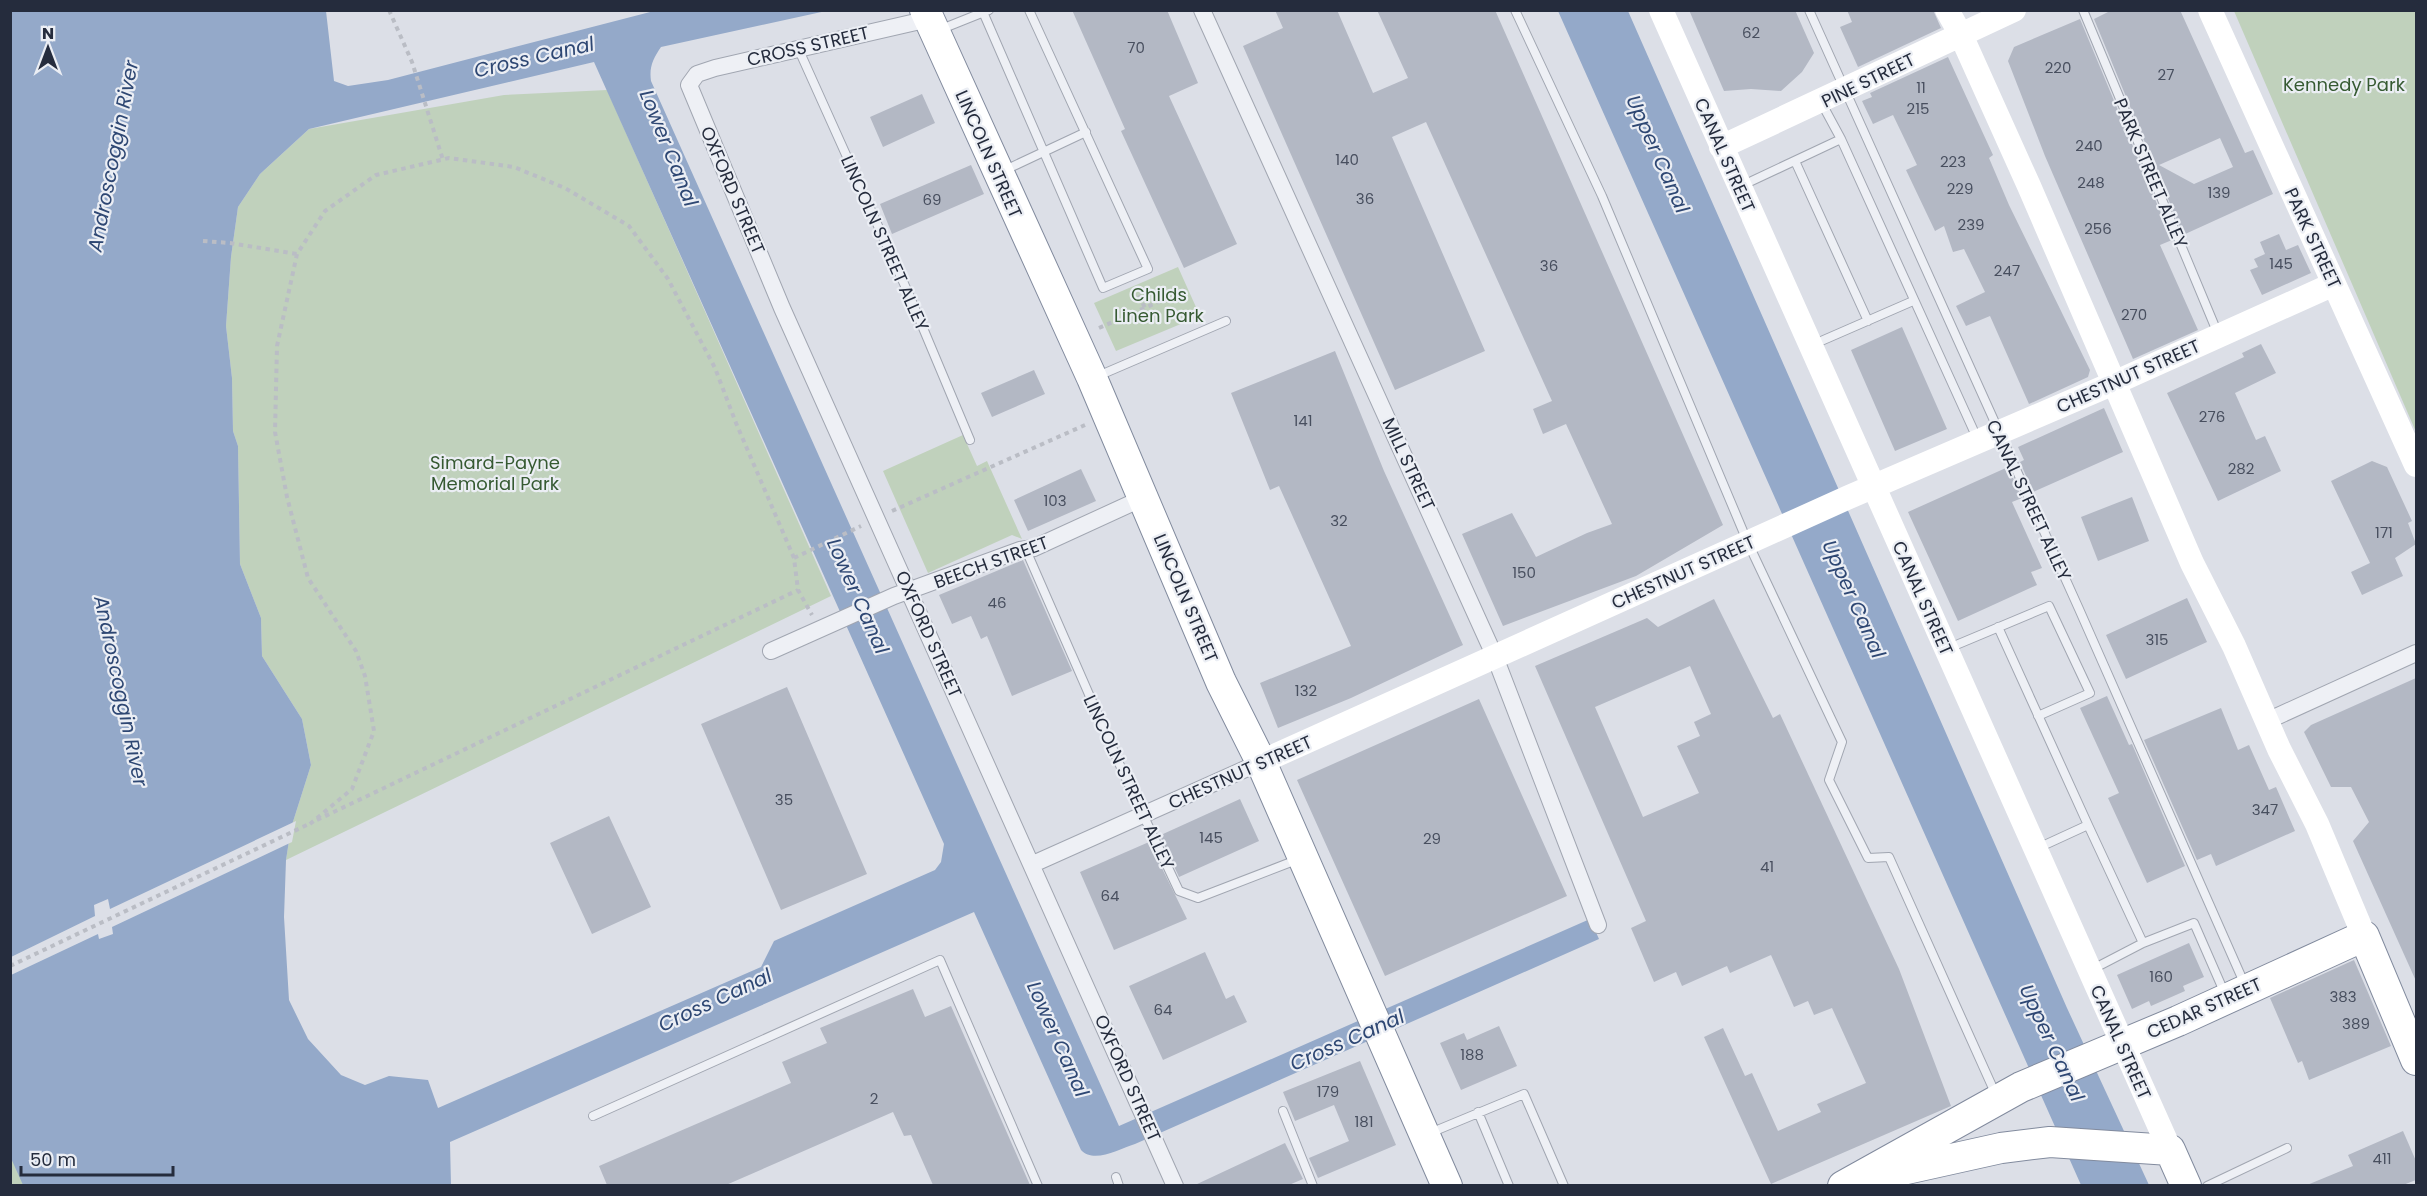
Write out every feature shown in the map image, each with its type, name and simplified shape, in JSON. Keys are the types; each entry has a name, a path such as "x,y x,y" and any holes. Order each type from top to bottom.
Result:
{"highway":[{"name":"LINCOLN STREET","path":"929,20 997,174 1092,378 1221,682 1261,762 1447,1185"},
{"name":"CEDAR STREET","path":"1848,1183 2010,1093 2364,936"},
{"path":"2364,936 2416,1060"},
{"name":"CEDAR STREET","path":"1848,1183 2001,1148 2050,1142 2157,1149"},
{"name":"CANAL STREET","path":"2157,1149 2186,1185"}],"main road":[{"name":"CANAL STREET","path":"1661,10 1812,345 1872,487 2036,849 2089,971 2111,1047 2157,1149"},
{"path":"1947,10 1961,35 2192,563 2234,646 2317,824 2364,936"},
{"name":"PINE STREET","path":"1721,147 2014,10"},
{"name":"PARK STREET","path":"2210,10 2416,465"},
{"name":"CHESTNUT STREET","path":"1261,762 1779,530 1849,496 2114,383 2334,284"}],"street":[{"name":"MILL STREET","path":"1202,10 1495,657 1598,925"},
{"name":"CROSS STREET","path":"691,81 697,74 715,68 929,20"},
{"name":"OXFORD STREET","path":"691,81 689,85 782,308 1175,1185"},
{"name":"BEECH STREET","path":"771,651 894,596 911,592 1026,550 1143,498"},
{"path":"2267,721 2416,653"},
{"name":"CHESTNUT STREET","path":"1033,864 1261,762"}],"lane":[{"path":"929,20 986,11 1043,152 1103,288 1148,269 1029,10"},
{"path":"1515,10 1602,196 1748,543 1842,742 1829,780 1868,858 1889,857 2010,1093"},
{"name":"CANAL STREET ALLEY","path":"1809,10 1989,437 2079,609 2237,994"},
{"name":"PARK STREET ALLEY","path":"2083,10 2219,336"},
{"name":"LINCOLN STREET ALLEY","path":"798,48 910,297 970,440"},
{"path":"1821,102 1841,139 1913,300 1989,437"},
{"path":"997,174 1086,132"},
{"path":"1739,186 1841,139"},
{"path":"1795,160 1868,321"},
{"path":"1812,345 1913,300"},
{"path":"1092,378 1226,321"},
{"name":"LINCOLN STREET ALLEY","path":"1026,550 1117,760 1179,891 1188,897 1198,898 1303,858"},
{"path":"1946,649 2049,606 2090,693 2038,716"},
{"path":"1998,627 2143,944"},
{"path":"2036,849 2088,825"},
{"path":"2089,971 2143,944 2194,923 2237,994"},
{"path":"593,1116 940,960 1038,1185"},
{"path":"1425,1136 1524,1094 1564,1185"},
{"path":"1283,1112 1313,1185"},
{"path":"1478,1113 1509,1185"},
{"path":"2207,1185 2287,1148"}],"path":[{"path":"389,10 412,62 443,160"},
{"path":"310,824 352,789 374,731 364,676 356,651 308,578 274,432 276,346 297,254 325,212 376,175 443,160 514,167 565,188 629,226 668,279 715,368 794,558 798,590 822,629"},
{"path":"203,242 230,243 297,254"},
{"path":"1131,278 1145,308"},
{"path":"1099,328 1188,289"},
{"path":"794,558 877,518 1108,415"},
{"path":"10,966 798,590"}],"green space":[{"name":"Kennedy Park","path":"2234,11 2416,11 2416,432"},
{"name":"Simard-Payne Memorial Park","path":"607,90 831,596 286,860 291,828 311,765 302,719 262,656 261,618 240,564 238,446 233,431 232,378 226,326 231,257 238,207 260,174 309,129 504,95"},
{"name":"Childs Linen Park","path":"1178,267 1200,316 1116,351 1094,303"},
{"path":"963,435 977,466 987,461 1022,539 1012,535 928,573 883,471"},
{"path":"10,1113 30,1185 11,1185"}],"water":[{"path":"10,11 326,11 334,81 348,86 388,80 654,11 826,11 661,47 652,63 651,81 1119,1126 1590,919 1599,939 1135,1144 1100,1156 1086,1154 1081,1150 974,912 450,1142 451,1185 23,1185 10,1156","holes":["594,62 944,844 941,862 935,870 774,941 761,967 438,1108 428,1080 389,1076 365,1085 341,1075 308,1039 289,1000 284,917 286,860 291,828 311,765 302,719 262,656 261,618 240,564 238,446 233,431 232,378 226,326 231,257 238,207 260,174 309,129"]},
{"name":"Upper Canal","path":"1558,11 1628,11 2067,1008 2149,1185 2081,1185"}],"pier":[{"path":"296,821 292,842 112,927 113,934 99,939 98,934 11,975 11,957 95,916 94,905 108,899 110,909"}],"building":[{"path":"1072,10 1167,10 1198,83 1169,96 1237,244 1184,268 1121,131 1125,129"},
{"path":"1275,10 1337,10 1373,93 1408,78 1377,10 1495,10 1723,525 1636,576 1503,626 1462,534 1512,513 1536,557 1612,524 1566,424 1543,434 1533,409 1552,401 1426,122 1392,137 1485,351 1395,390 1243,46 1283,28"},
{"path":"1689,10 1795,10 1814,53 1802,72 1781,91 1751,89 1724,91"},
{"path":"1847,10 1933,10 1941,28 1858,67 1840,27 1852,22"},
{"path":"2112,10 2180,10 2245,153 2253,150 2273,194 2183,235 2094,19","holes":["2220,138 2233,167 2194,184 2159,165"]},
{"path":"2080,19 2172,240 2160,245 2198,330 2133,359 2045,156 2008,61 2014,47"},
{"path":"1948,57 1993,155 1989,158 2009,205 2090,370 2088,377 2029,404 1990,316 1966,326 1956,306 1985,292 1964,249 1953,252 1944,226 1935,231 1906,170 1917,165 1893,115 1873,124 1862,101 1872,97 1870,93"},
{"path":"922,94 935,123 883,147 870,117"},
{"path":"971,165 984,194 892,234 880,204"},
{"path":"2279,234 2286,250 2298,245 2311,273 2262,295 2250,270 2258,267 2254,259 2265,254 2260,242"},
{"path":"1902,327 1947,429 1895,451 1851,350"},
{"path":"2261,344 2276,373 2235,393 2256,440 2265,436 2281,471 2218,501 2167,393 2244,357 2242,353"},
{"path":"1335,351 1384,471 1463,645 1351,698 1278,728 1260,683 1351,646 1279,486 1270,490 1231,393"},
{"path":"1034,370 1045,394 992,417 981,393"},
{"path":"2104,408 2123,452 2033,492 2020,462 2024,460 2018,447"},
{"path":"2372,461 2387,467 2412,521 2408,523 2416,544 2395,558 2403,576 2362,595 2351,572 2370,563 2331,481"},
{"path":"2008,467 2022,498 2012,502 2042,568 2031,572 2037,585 1958,621 1908,512"},
{"path":"1081,469 1096,501 1028,531 1014,500"},
{"path":"2132,497 2149,541 2098,561 2081,517"},
{"path":"1023,560 1072,671 1012,696 987,636 981,639 971,616 952,624 939,595"},
{"path":"2187,598 2207,642 2126,679 2106,635"},
{"path":"1714,599 1773,718 1780,714 1899,969 1951,1106 1771,1184 1704,1037 1723,1028 1745,1076 1752,1073 1778,1131 1821,1112 1817,1104 1866,1083 1832,1008 1814,1015 1808,1001 1794,1007 1771,955 1730,973 1727,966 1682,986 1676,972 1654,982 1631,928 1646,921 1535,666 1647,618 1658,627","holes":["1690,666 1711,714 1694,722 1700,736 1677,746 1699,793 1643,817 1595,707"]},
{"path":"2416,678 2416,981 2353,841 2369,822 2351,787 2331,787 2304,732 2311,725"},
{"path":"787,687 867,874 781,910 701,724"},
{"path":"2107,696 2129,745 2132,744 2185,866 2147,883 2108,798 2119,793 2080,708"},
{"path":"1479,699 1567,896 1385,976 1297,780"},
{"path":"2221,708 2238,750 2249,745 2269,790 2276,787 2295,831 2216,866 2211,854 2197,860 2144,740"},
{"path":"1240,799 1259,841 1179,877 1161,838 1163,834"},
{"path":"609,816 651,907 592,934 550,843"},
{"path":"1149,842 1187,919 1114,950 1080,872"},
{"path":"2189,943 2204,977 2183,986 2185,991 2151,1006 2149,1001 2132,1009 2117,975"},
{"path":"1205,952 1226,999 1234,995 1247,1022 1163,1060 1129,986"},
{"path":"2354,960 2391,1046 2309,1080 2302,1061 2298,1063 2270,998"},
{"path":"913,989 925,1017 951,1006 1030,1185 933,1185 911,1135 904,1136 893,1112 726,1185 607,1185 599,1166 791,1083 782,1062 827,1043 820,1028"},
{"path":"1499,1026 1517,1066 1461,1090 1440,1043 1464,1033 1467,1040"},
{"path":"1360,1061 1396,1145 1318,1178 1309,1158 1349,1141 1334,1105 1295,1121 1283,1092"},
{"path":"2403,1131 2416,1161 2416,1180 2403,1185 2307,1185 2353,1166 2348,1155"},
{"path":"1285,1143 1303,1179 1289,1185 1195,1185"}],"water label":[{"name":"Cross Canal","path":"534,57"},
{"name":"Lower Canal","path":"669,148"},
{"name":"Androscoggin River","path":"113,156"},
{"name":"Lower Canal","path":"858,596"},
{"name":"Androscoggin River","path":"121,691"},
{"name":"Cross Canal","path":"715,1000"},
{"name":"Lower Canal","path":"1058,1039"},
{"name":"Cross Canal","path":"1347,1040"}]}
